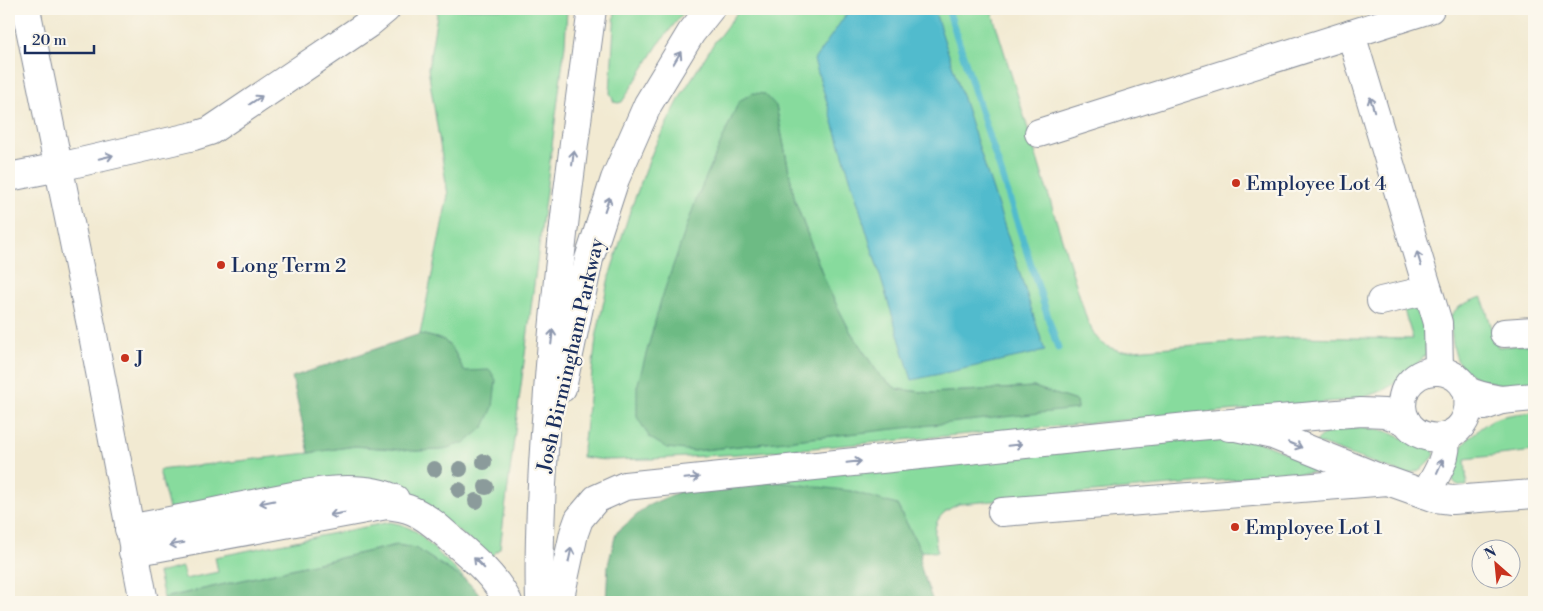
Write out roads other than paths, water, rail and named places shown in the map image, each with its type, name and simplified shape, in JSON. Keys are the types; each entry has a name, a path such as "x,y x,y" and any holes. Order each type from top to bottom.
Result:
{"main road":[{"path":"26,9 100,372 144,602"},
{"path":"9,177 59,168 194,136 210,130 368,24 386,9"},
{"name":"Josh Birmingham Parkway","path":"540,602 540,490 551,338 592,9"},
{"name":"Josh Birmingham Parkway","path":"540,490 589,259 615,179 648,104 691,33 710,9"},
{"path":"1039,133 1430,9"},
{"path":"1351,34 1438,323 1439,370"},
{"path":"1381,301 1428,290"},
{"path":"1504,333 1534,331"},
{"path":"1439,370 1460,380 1468,402 1464,424 1455,432 1444,437 1433,438 1423,436 1407,422 1402,402 1404,392 1410,382 1418,375 1427,371 1439,370"},
{"path":"1468,402 1480,395 1501,400 1534,397"},
{"path":"559,602 574,532 579,520 596,499 625,486 1196,426 1361,412 1385,413 1407,422"},
{"path":"1196,426 1236,427 1273,435 1333,460 1436,498 1452,500 1534,494"},
{"path":"1425,494 1441,465 1446,444 1444,437"},
{"path":"1002,512 1388,481"},
{"path":"131,540 387,505 399,506 415,512 439,528 474,558 489,573 508,602"}],"water":[{"path":"850,9 934,9 1045,351 912,380 814,60"}],"waterway":[{"path":"948,9 1058,348"}],"place":[{"name":"Employee Lot 4","path":"1236,183"},
{"name":"Long Term 2","path":"221,265"},
{"name":"J","path":"125,358"},
{"name":"Employee Lot 1","path":"1235,527"}]}
